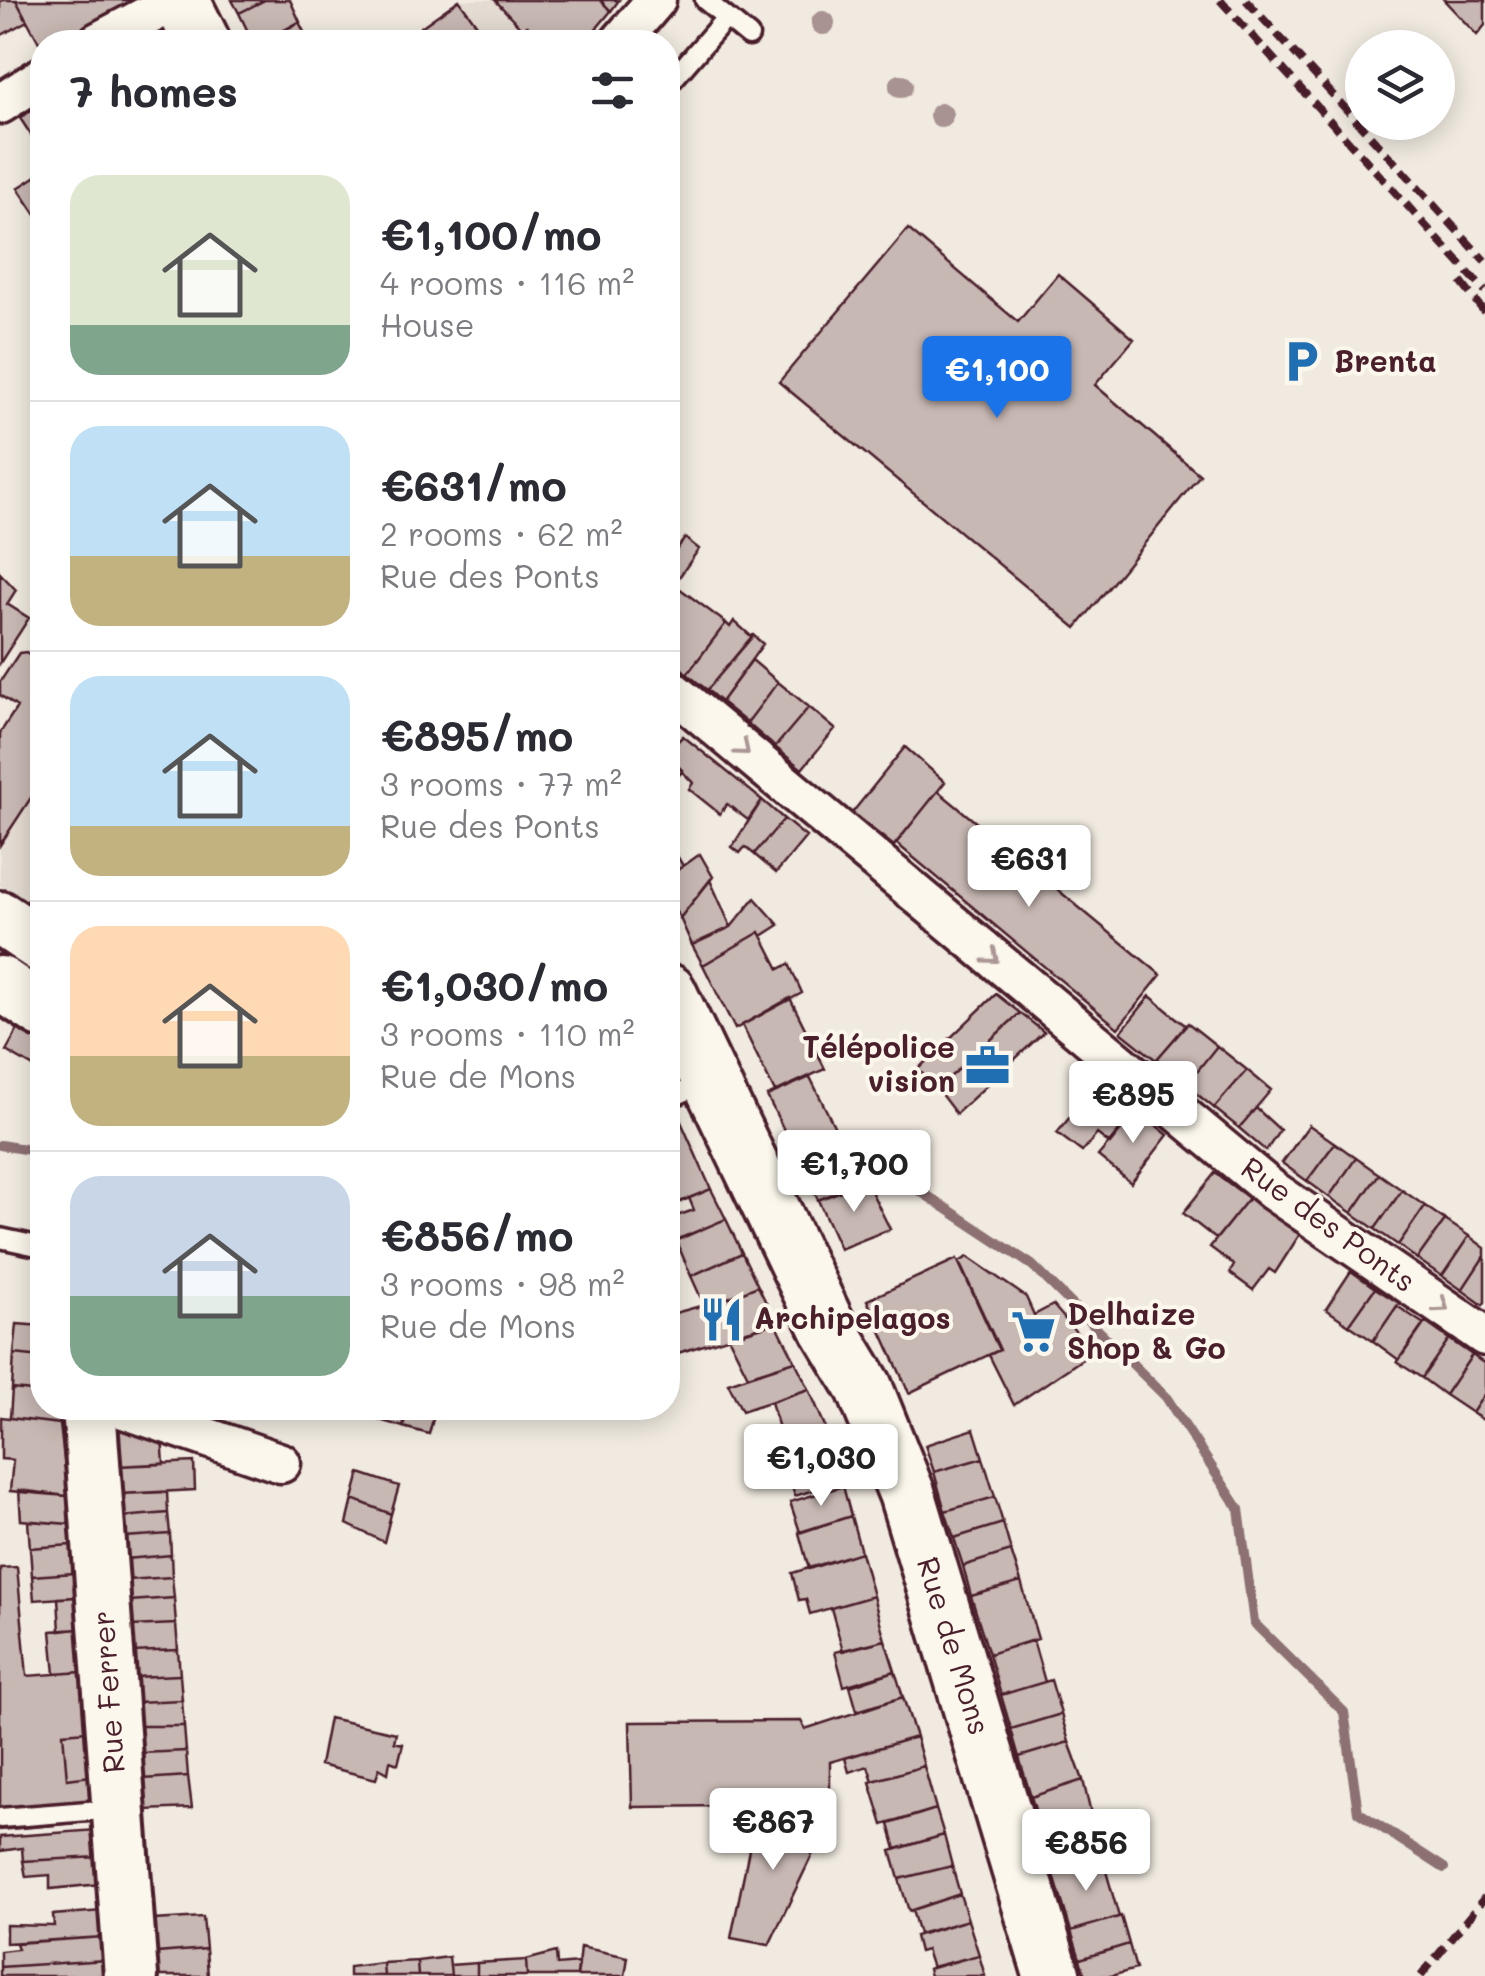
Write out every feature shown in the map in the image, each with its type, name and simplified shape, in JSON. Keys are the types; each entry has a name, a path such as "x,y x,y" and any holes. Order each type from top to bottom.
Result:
{"main road":[{"path":"179,0 195,30"},
{"name":"Rue de Mons","path":"680,1048 689,1090 864,1388 907,1494 1052,1976"},
{"name":"Rue de Mons","path":"828,1327 1016,1976"}],"street":[{"path":"121,30 179,0"},
{"path":"630,30 656,0"},
{"path":"0,104 30,85"},
{"name":"Rue des Ponts","path":"680,697 1272,1190 1485,1336"},
{"path":"0,918 30,938"},
{"path":"0,983 30,1003"},
{"name":"Rue Ferrer","path":"89,1420 131,1976"},
{"path":"156,1420 281,1463"}],"lane":[{"path":"704,0 749,36"},
{"path":"680,71 726,18"},
{"path":"0,1238 30,1244"},
{"path":"0,1818 118,1808"}],"shaded area":[{"path":"459,0 599,0 611,13 598,30 417,30"},
{"path":"19,653 30,655 30,905 0,885 0,733 17,707 0,695 0,682"}],"building":[{"path":"16,0 27,21 0,36 0,2"},
{"path":"16,0 135,2 83,30 32,30"},
{"path":"232,0 265,0 239,13"},
{"path":"265,0 290,0 300,22 285,30 247,30 239,13"},
{"path":"459,0 481,30 417,30"},
{"path":"495,0 600,0 611,11 595,30 532,30 527,26 523,30"},
{"path":"600,0 619,0 611,11"},
{"path":"1444,0 1485,0 1485,25 1477,35"},
{"path":"299,22 303,30 284,30"},
{"path":"30,112 30,133 20,118"},
{"path":"30,180 30,206 18,188"},
{"path":"908,229 1018,322 1058,274 1134,339 1095,385 1200,475 1076,628 779,382"},
{"path":"685,538 699,549 680,576 680,545"},
{"path":"0,573 16,590 7,604 29,618 0,663"},
{"path":"680,589 726,623 687,674 680,667"},
{"path":"734,621 752,637 707,690 687,674 726,623 730,627"},
{"path":"753,635 763,644 721,702 707,690"},
{"path":"19,653 30,655 30,799 0,845 0,733 17,707 0,695 0,682"},
{"path":"752,660 778,682 747,723 721,702"},
{"path":"778,682 809,707 775,747 747,723"},
{"path":"809,707 835,729 802,769 775,747"},
{"path":"683,736 762,800 748,820 727,804 720,814 689,789 693,783 680,769"},
{"path":"905,747 945,782 894,846 852,813"},
{"path":"938,791 1161,975 1118,1028 896,843"},
{"path":"762,800 784,819 754,854 745,847 740,853 732,847"},
{"path":"784,819 806,837 776,873 754,854"},
{"path":"700,854 713,877 680,918 680,868"},
{"path":"710,880 731,927 692,945 680,918"},
{"path":"755,898 779,925 703,965 692,945 731,927"},
{"path":"760,932 779,969 789,964 802,993 735,1029 703,965"},
{"path":"996,994 1020,1013 937,1089 918,1069"},
{"path":"1150,996 1186,1026 1156,1060 1121,1032"},
{"path":"790,998 825,1069 775,1092 742,1025"},
{"path":"1020,1013 1044,1032 956,1114 937,1089"},
{"path":"1188,1023 1217,1046 1186,1085 1156,1060"},
{"path":"21,1024 30,1030 30,1065 6,1051"},
{"path":"1217,1046 1247,1070 1214,1108 1186,1085"},
{"path":"1247,1070 1271,1090 1239,1128 1214,1108"},
{"path":"810,1077 835,1128 793,1148 767,1096"},
{"path":"1101,1079 1137,1110 1110,1144 1097,1134 1082,1152 1057,1133"},
{"path":"1256,1108 1280,1130 1266,1151 1239,1128"},
{"path":"1137,1110 1168,1135 1131,1183 1098,1156"},
{"path":"680,1119 711,1189 680,1202"},
{"path":"1309,1125 1335,1143 1307,1181 1282,1163"},
{"path":"1335,1143 1356,1158 1329,1197 1307,1181"},
{"path":"834,1152 852,1186 818,1200 802,1167"},
{"path":"1356,1158 1379,1174 1352,1213 1329,1197"},
{"path":"1215,1173 1249,1198 1216,1239 1183,1213"},
{"path":"1379,1174 1402,1190 1375,1229 1352,1213"},
{"path":"866,1181 890,1229 840,1249 818,1200"},
{"path":"711,1189 726,1219 680,1239 680,1215 694,1210 689,1198"},
{"path":"1402,1190 1425,1206 1398,1245 1375,1229"},
{"path":"1249,1198 1300,1234 1275,1273 1269,1269 1253,1290 1230,1273 1234,1265 1210,1247"},
{"path":"1425,1206 1445,1220 1417,1259 1398,1245"},
{"path":"726,1219 742,1253 691,1276 680,1250 680,1238"},
{"path":"1445,1220 1469,1236 1442,1276 1417,1259"},
{"path":"1469,1236 1485,1248 1485,1255 1462,1290 1442,1276"},
{"path":"742,1253 758,1286 705,1307 691,1276"},
{"path":"1485,1255 1485,1302 1483,1305 1462,1290"},
{"name":"Delhaize Shop & Go","path":"968,1257 1026,1297 1034,1315 1053,1305 1093,1352 1014,1405 989,1355 1000,1350 959,1262"},
{"path":"957,1259 999,1350 909,1393 867,1300"},
{"path":"1351,1271 1375,1288 1349,1325 1326,1309"},
{"name":"Archipelagos","path":"758,1286 776,1323 680,1352 680,1312 705,1307"},
{"path":"1375,1288 1399,1303 1373,1341 1349,1325"},
{"path":"1397,1306 1424,1324 1399,1360 1373,1341"},
{"path":"1425,1322 1449,1339 1422,1378 1397,1362"},
{"path":"776,1323 795,1361 748,1376 728,1336"},
{"path":"17,1324 30,1325 30,1356 14,1354"},
{"path":"1449,1339 1472,1355 1445,1395 1422,1378"},
{"path":"14,1354 30,1356 30,1391 12,1389"},
{"path":"1472,1355 1485,1364 1485,1393 1472,1413 1445,1395"},
{"path":"795,1361 809,1389 742,1411 728,1383"},
{"path":"12,1389 30,1391 30,1420 60,1420 60,1424 10,1418"},
{"path":"809,1389 830,1438 786,1451 771,1402"},
{"path":"1485,1393 1485,1421 1472,1413"},
{"path":"1,1417 60,1424 68,1496 10,1491 13,1460 1,1459"},
{"path":"115,1420 129,1420 162,1435 164,1464 118,1466"},
{"path":"379,1420 405,1420 403,1427"},
{"path":"405,1420 433,1420 429,1434 403,1427"},
{"path":"974,1429 983,1458 934,1472 925,1445"},
{"path":"830,1438 838,1467 790,1480 781,1452"},
{"path":"983,1458 995,1497 945,1511 934,1472"},
{"path":"194,1462 195,1490 120,1494 118,1466"},
{"path":"838,1467 842,1481 795,1496 790,1480"},
{"path":"360,1473 399,1486 391,1514 353,1499"},
{"path":"843,1486 851,1516 800,1532 790,1502"},
{"path":"19,1490 68,1496 69,1524 21,1520"},
{"path":"167,1492 168,1513 122,1517 120,1494"},
{"path":"995,1497 1003,1523 954,1538 945,1511"},
{"path":"353,1499 391,1514 384,1542 347,1524"},
{"path":"168,1513 170,1534 124,1537 122,1517"},
{"path":"851,1516 861,1552 809,1569 799,1533"},
{"path":"28,1521 69,1524 71,1545 30,1548"},
{"path":"1003,1523 1011,1551 963,1566 954,1538"},
{"path":"170,1534 171,1555 126,1559 124,1537"},
{"path":"71,1545 74,1573 32,1576 30,1548"},
{"path":"1011,1551 1021,1582 971,1596 963,1566"},
{"path":"861,1552 873,1596 810,1614 806,1599 799,1600 792,1573"},
{"path":"171,1555 172,1577 127,1580 126,1559"},
{"path":"17,1567 27,1676 82,1672 97,1821 0,1830 0,1568"},
{"path":"74,1573 76,1597 34,1600 32,1576"},
{"path":"172,1577 174,1598 129,1601 127,1580"},
{"path":"1021,1582 1038,1639 989,1654 971,1596"},
{"path":"873,1596 885,1640 843,1651 831,1608"},
{"path":"76,1597 78,1629 60,1631 58,1598"},
{"path":"174,1598 176,1624 131,1626 129,1601"},
{"path":"176,1624 178,1650 133,1652 131,1626"},
{"path":"78,1629 82,1672 55,1674 51,1631"},
{"path":"885,1640 895,1671 844,1686 835,1652"},
{"path":"1033,1640 1045,1682 1001,1695 989,1654"},
{"path":"178,1650 180,1675 134,1677 133,1652"},
{"path":"895,1671 903,1697 857,1711 850,1686"},
{"path":"180,1675 182,1700 137,1702 134,1677"},
{"path":"1051,1680 1061,1714 1011,1729 1001,1695"},
{"path":"903,1697 916,1737 830,1762 830,1805 632,1807 630,1722 801,1721 805,1729"},
{"path":"182,1700 184,1726 139,1726 137,1702"},
{"path":"1061,1714 1069,1742 1019,1757 1011,1729"},
{"path":"329,1718 396,1733 394,1742 403,1744 398,1764 390,1761 388,1773 379,1768 376,1779 320,1765"},
{"path":"139,1726 184,1726 186,1751 141,1753"},
{"path":"87,1731 91,1776 67,1779 63,1733"},
{"path":"916,1737 924,1766 873,1781 868,1766 849,1772 845,1758"},
{"path":"1069,1742 1083,1780 1031,1797 1019,1757"},
{"path":"186,1751 188,1776 143,1779 141,1753"},
{"path":"924,1766 936,1809 883,1825 870,1782"},
{"path":"188,1776 192,1808 145,1810 143,1779"},
{"path":"1083,1780 1091,1814 1041,1828 1031,1797"},
{"path":"936,1809 944,1835 896,1849 889,1824"},
{"path":"757,1810 827,1824 769,1945 731,1938"},
{"path":"1091,1814 1105,1856 1053,1872 1041,1828"},
{"path":"97,1830 99,1857 23,1861 22,1848 0,1851 0,1837"},
{"path":"944,1835 952,1866 899,1879 891,1851"},
{"path":"99,1857 100,1884 50,1889 50,1875 26,1877 23,1861"},
{"path":"1102,1857 1119,1917 1071,1931 1053,1872"},
{"path":"952,1866 960,1894 909,1911 899,1879"},
{"path":"960,1894 968,1920 919,1934 912,1910"},
{"path":"102,1911 104,1937 6,1943 6,1925 54,1926 53,1915"},
{"path":"1121,1916 1129,1944 1080,1959 1071,1931"},
{"path":"203,1917 206,1949 157,1953 154,1920"},
{"path":"968,1920 979,1955 932,1968 926,1950 919,1952 915,1936"},
{"path":"104,1937 106,1960 0,1967 0,1951 18,1949 16,1943"},
{"path":"1129,1944 1136,1969 1111,1976 1085,1976 1080,1959"},
{"path":"580,1947 628,1957 625,1976 577,1976"},
{"path":"206,1949 208,1976 159,1976 157,1953"},
{"path":"556,1952 557,1965 579,1963 577,1976 527,1976 526,1960"},
{"path":"979,1955 985,1976 930,1976 928,1969 932,1967"},
{"path":"449,1957 451,1976 418,1976 417,1961"},
{"path":"106,1960 108,1976 0,1976 0,1967"},
{"path":"526,1960 527,1976 477,1976 477,1963"},
{"path":"417,1961 418,1976 384,1976 383,1963"},
{"path":"383,1963 384,1976 349,1976 349,1967"},
{"path":"477,1963 477,1976 451,1976 450,1965"}],"waterway":[{"path":"805,1159 835,1144 864,1154 1032,1265 1166,1397 1239,1509 1254,1623 1344,1712 1358,1812 1444,1868"},
{"path":"0,1145 30,1150"}],"railway":[{"path":"1220,0 1485,291"},
{"path":"1246,0 1485,261"},
{"path":"1461,282 1485,313"},
{"path":"1421,1976 1485,1897"}],"place":[{"name":"Brenta","path":"1301,362"},
{"name":"Télépolice vision","path":"988,1065"},
{"name":"Archipelagos","path":"721,1319"},
{"name":"Delhaize Shop & Go","path":"1034,1332"}]}
